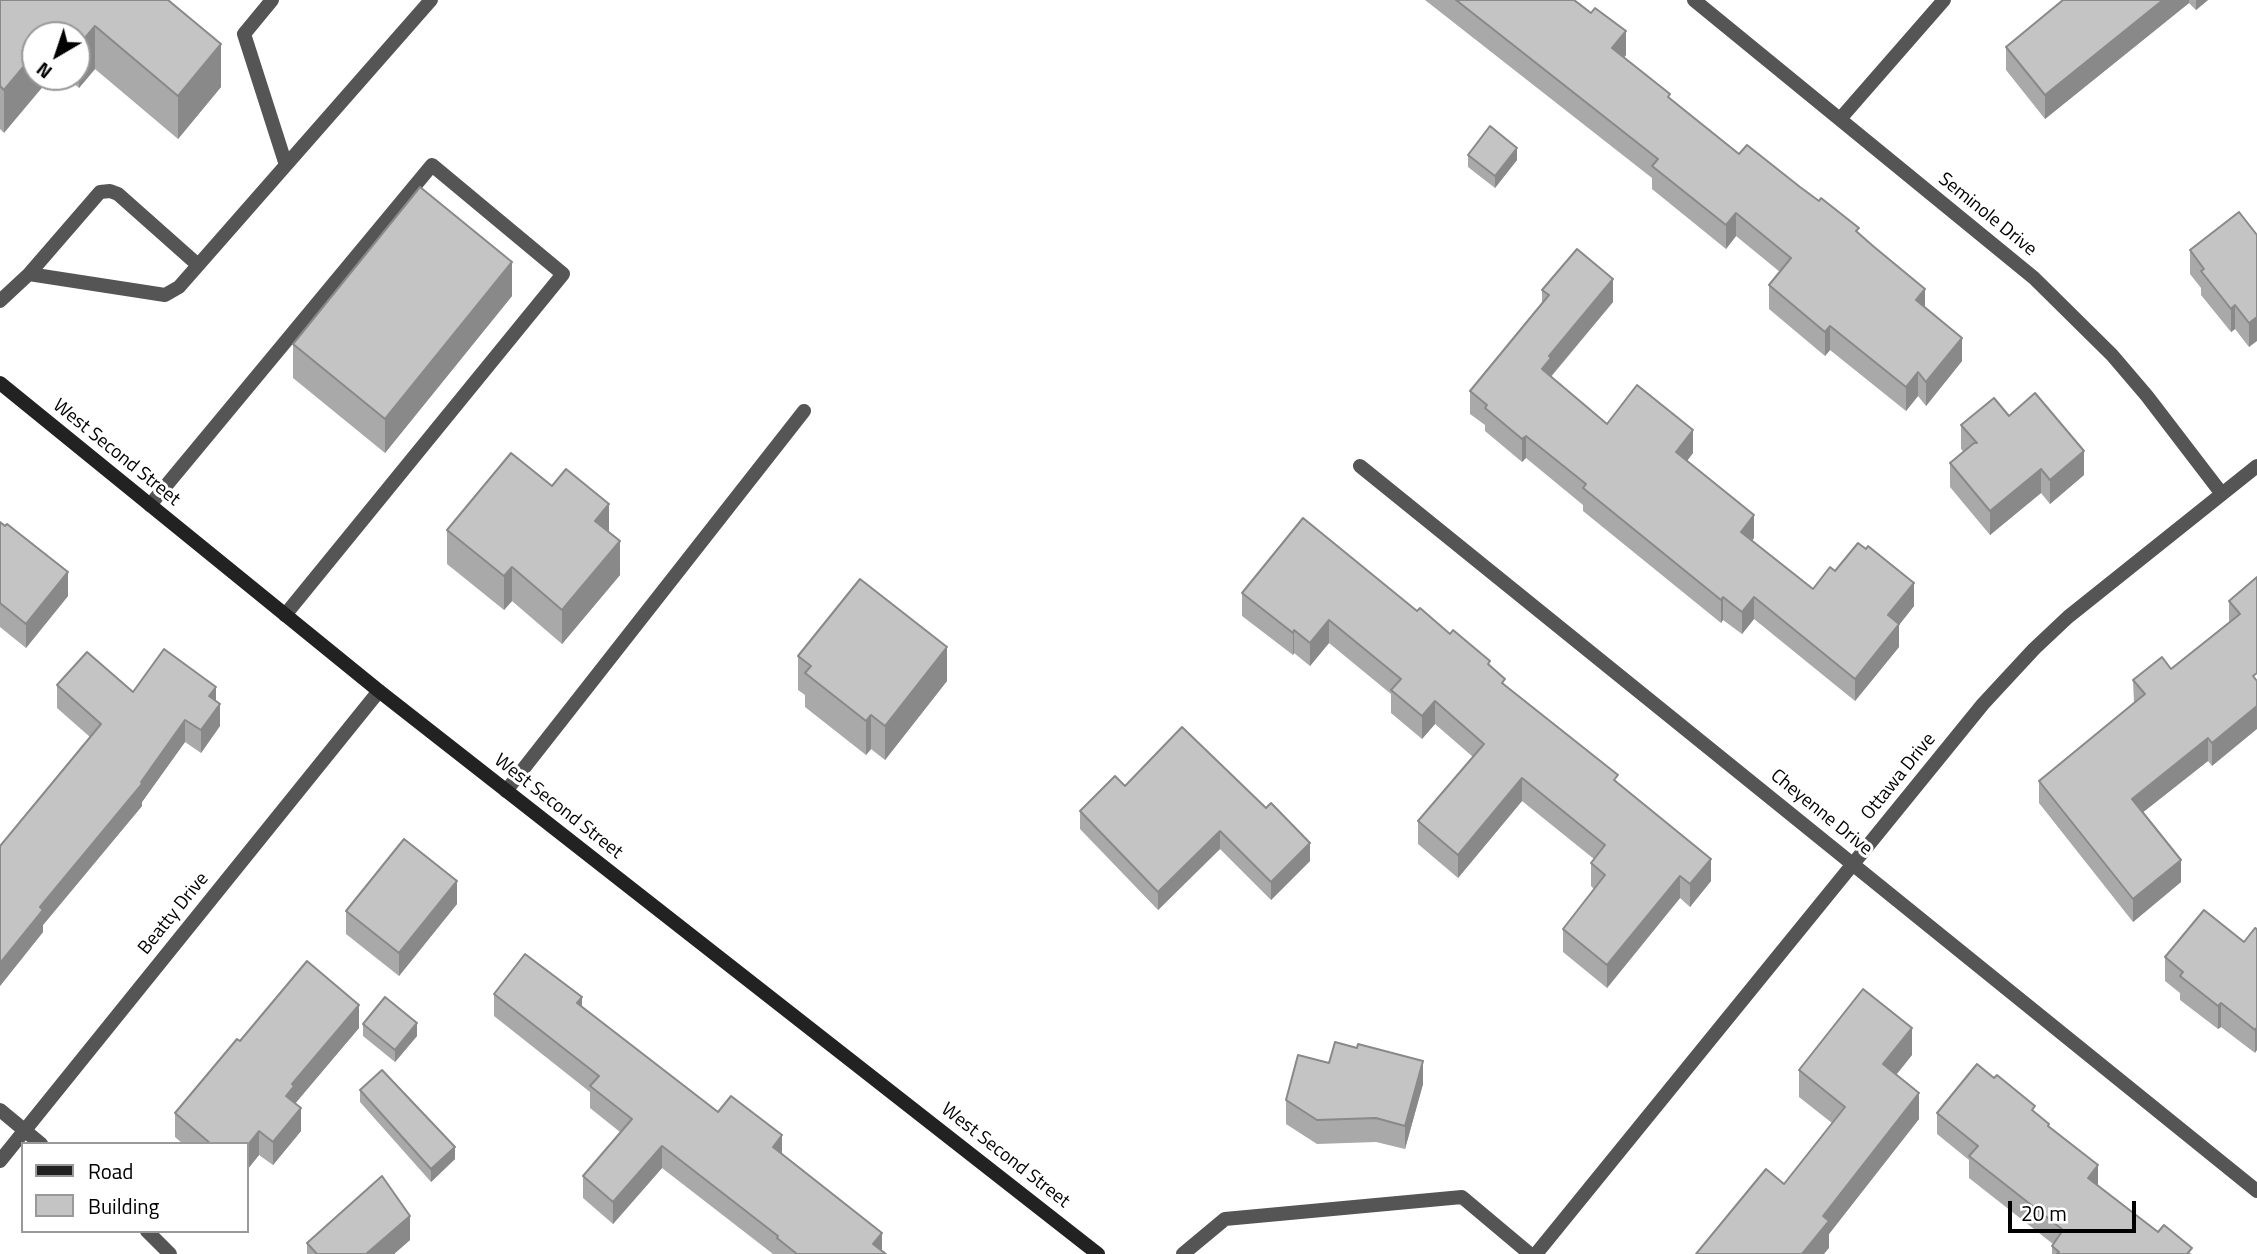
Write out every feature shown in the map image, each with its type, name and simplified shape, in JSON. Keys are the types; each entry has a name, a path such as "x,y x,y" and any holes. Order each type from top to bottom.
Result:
{"main road":[{"name":"West Second Street","path":"0,383 379,691 1098,1254"}],"street":[{"path":"272,0 244,34 286,165"},
{"path":"29,274 165,295 179,286 431,0"},
{"name":"Seminole Drive","path":"1694,0 2034,278 2112,355 2222,494"},
{"path":"1840,119 1944,0"},
{"path":"149,505 432,165 563,274 285,615"},
{"path":"0,301 29,274 100,192 118,194 198,265"},
{"path":"506,790 804,411"},
{"name":"Cheyenne Drive","path":"1360,466 2257,1191"},
{"name":"Ottawa Drive","path":"1536,1254 1983,704 2068,617 2257,466"},
{"name":"Beatty Drive","path":"0,1161 379,691"},
{"path":"0,1110 39,1142"},
{"path":"1184,1254 1225,1219 1462,1197 1530,1254"},
{"path":"148,1233 170,1254"}],"building":[{"path":"0,0 168,0 221,44 178,96 95,26 91,31 91,21 21,21 21,70 4,90 0,86"},
{"path":"1456,0 1574,0 1591,13 1595,8 1626,31 1612,48 1739,154 1747,145 1800,187 1819,201 1821,198 1859,228 1856,231 1925,289 1916,300 1962,338 1926,382 1918,372 1906,387 1830,326 1825,332 1769,285 1791,258 1736,213 1726,225 1652,166 1658,159"},
{"path":"2063,0 2163,0 2045,95 2006,47"},
{"path":"1490,126 1517,148 1495,176 1468,155"},
{"path":"420,187 512,262 385,419 293,344"},
{"path":"2239,212 2257,235 2257,317 2249,323 2235,305 2231,309 2201,271 2204,269 2190,250"},
{"path":"1577,249 1613,279 1549,356 1551,358 1542,369 1607,424 1637,385 1693,430 1676,452 1754,515 1741,532 1813,589 1830,567 1835,571 1858,543 1866,549 1868,546 1914,583 1888,615 1899,624 1855,679 1754,597 1742,612 1723,597 1721,600 1583,488 1586,484 1526,436 1522,439 1485,408 1487,405 1470,391 1549,295 1542,290"},
{"path":"2035,393 2084,451 2050,480 2041,469 1990,511 1950,463 1977,443 1961,425 1994,398 2009,416"},
{"path":"511,453 552,486 566,469 609,504 595,521 620,541 562,610 512,567 504,576 447,530"},
{"path":"1303,518 1417,611 1420,608 1450,634 1453,630 1490,661 1488,664 1505,679 1502,683 1618,775 1614,780 1711,859 1690,884 1680,876 1607,965 1563,929 1605,875 1591,863 1605,845 1522,778 1458,855 1418,821 1484,744 1435,701 1422,716 1391,690 1401,679 1329,620 1310,643 1242,593"},
{"path":"0,522 5,526 7,524 68,572 26,624 0,603"},
{"path":"2257,577 2257,673 2253,676 2257,681 2257,706 2212,743 2208,738 2132,799 2181,860 2133,899 2039,781 2145,694 2133,680 2162,657 2171,669 2240,614 2229,601"},
{"path":"860,579 947,647 885,726 871,715 866,721 805,673 811,666 798,656"},
{"path":"164,649 216,687 209,696 220,704 201,730 185,720 142,784 40,907 43,910 0,963 0,846 101,724 57,685 87,652 133,692"},
{"path":"1182,727 1266,808 1271,803 1310,843 1271,882 1220,831 1158,892 1080,811 1115,776 1125,786"},
{"path":"404,839 457,881 399,953 346,911"},
{"path":"2204,910 2244,942 2255,928 2257,929 2255,1030 2221,1003 2218,1006 2180,976 2183,972 2165,957"},
{"path":"525,954 582,997 577,1003 718,1112 731,1096 782,1135 773,1147 882,1233 873,1244 886,1254 797,1254 777,1238 778,1236 662,1146 613,1202 583,1176 632,1119 590,1086 599,1076 494,994"},
{"path":"307,961 359,1005 292,1084 294,1086 286,1096 301,1108 273,1142 259,1131 248,1145 248,1142 209,1142 175,1113 237,1039 240,1041"},
{"path":"1863,989 1912,1028 1883,1064 1919,1093 1823,1216 1829,1221 1802,1254 1696,1254 1766,1169 1784,1184 1845,1107 1799,1070"},
{"path":"385,997 417,1023 395,1050 363,1024"},
{"path":"1335,1042 1357,1048 1358,1044 1423,1061 1405,1126 1376,1118 1317,1120 1286,1100 1298,1055 1329,1063"},
{"path":"1977,1064 1994,1078 1997,1075 2035,1106 2032,1110 2049,1124 2048,1126 2098,1165 2088,1178 2158,1232 2164,1225 2192,1248 2187,1254 2057,1254 2059,1252 2052,1246 2063,1230 1969,1156 1978,1146 1937,1113"},
{"path":"382,1070 455,1147 431,1169 360,1090"},
{"path":"382,1176 410,1216 366,1254 317,1254 307,1243"}]}
